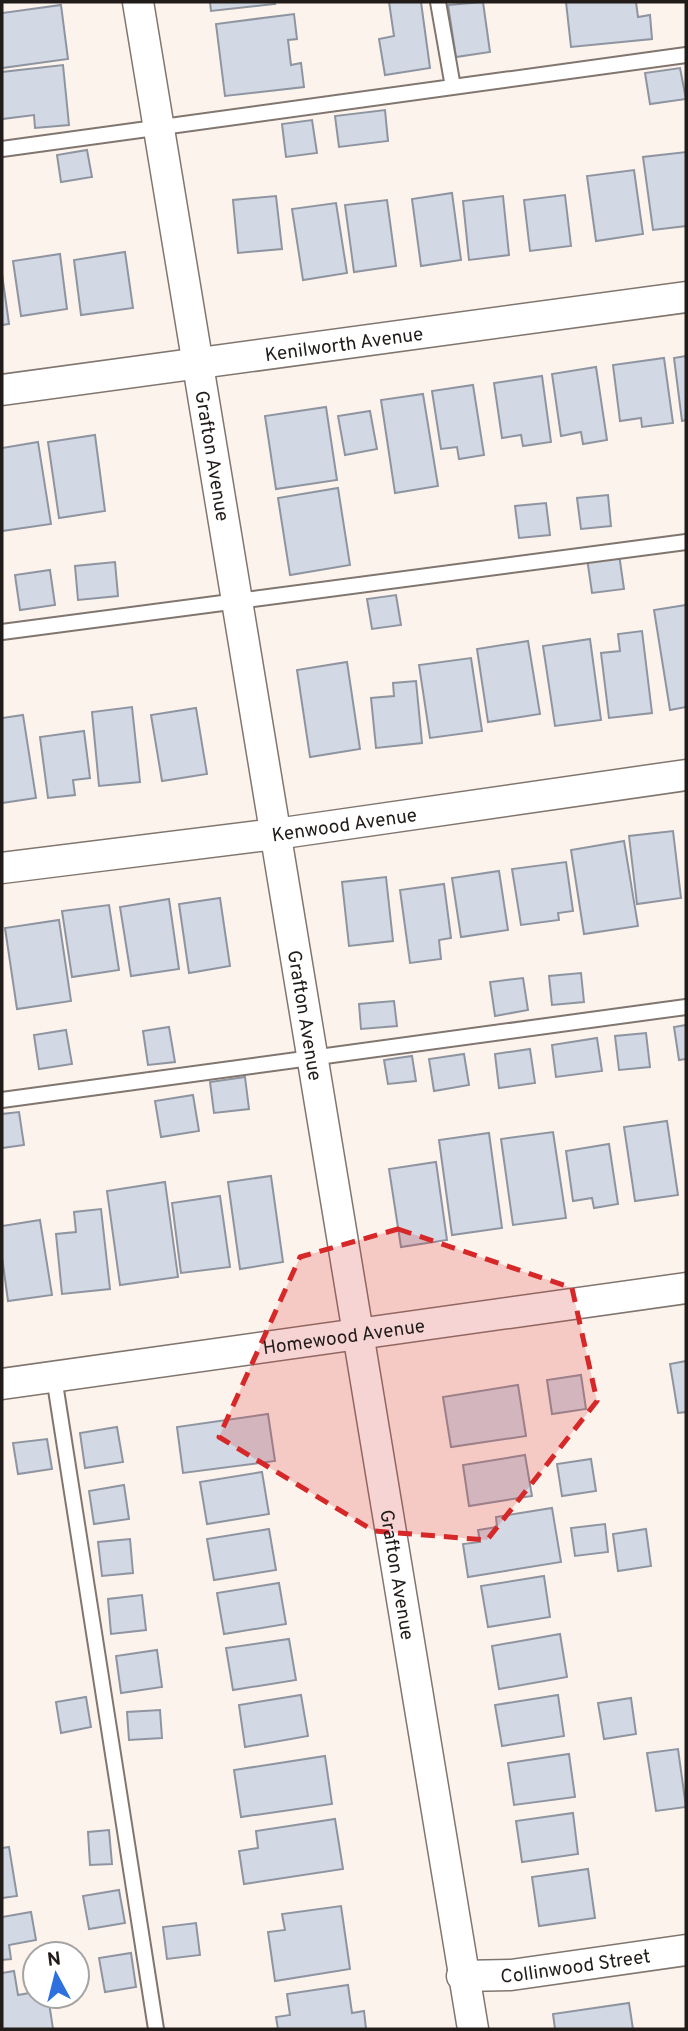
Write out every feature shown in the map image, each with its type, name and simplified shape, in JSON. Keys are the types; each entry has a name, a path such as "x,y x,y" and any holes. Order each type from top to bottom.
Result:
{"street":[{"name":"Grafton Avenue","path":"138,2 314,1056 462,1976 473,2029"},
{"name":"Kenilworth Avenue","path":"2,390 686,297"},
{"name":"Kenwood Avenue","path":"2,868 276,834 686,775"},
{"name":"Homewood Avenue","path":"2,1384 686,1288"},
{"name":"Collinwood Street","path":"462,1976 511,1975 686,1950"}],"lane":[{"path":"438,2 453,87"},
{"path":"2,149 686,55"},
{"path":"2,632 686,542"},
{"path":"2,1100 686,1007"},
{"path":"54,1377 156,2029"}],"highlighted area":[{"path":"398,1229 572,1288 597,1401 487,1540 374,1531 219,1437 300,1257"}],"building":[{"path":"210,2 274,2 275,4 211,11"},
{"path":"389,2 421,2 430,68 385,75 379,39 394,36"},
{"path":"483,2 490,52 456,57 448,5"},
{"path":"566,2 636,2 638,17 650,15 652,39 571,47"},
{"path":"61,5 68,59 2,68 2,13"},
{"path":"294,14 297,39 288,40 291,65 301,63 304,87 225,96 216,24"},
{"path":"63,65 69,125 35,128 34,115 2,119 2,72"},
{"path":"680,68 686,99 650,104 645,73"},
{"path":"385,110 388,141 339,147 335,116"},
{"path":"312,120 317,153 286,157 282,124"},
{"path":"87,150 92,177 61,182 57,155"},
{"path":"686,152 686,226 653,230 643,157"},
{"path":"634,170 643,234 596,241 587,176"},
{"path":"452,193 461,260 421,266 412,199"},
{"path":"565,195 571,246 530,251 524,200"},
{"path":"276,196 282,249 238,253 233,200"},
{"path":"503,196 509,255 469,260 463,201"},
{"path":"387,200 396,266 354,272 345,205"},
{"path":"336,203 347,273 303,280 292,209"},
{"path":"125,252 133,308 81,315 74,260"},
{"path":"60,254 67,309 21,316 13,261"},
{"path":"2,274 9,324 2,325"},
{"path":"686,356 686,420 682,421 674,358"},
{"path":"664,358 673,423 642,427 641,418 620,421 613,365"},
{"path":"596,367 607,440 583,444 581,432 561,436 552,374"},
{"path":"542,376 551,442 523,446 521,435 502,438 494,383"},
{"path":"473,385 484,455 459,459 457,447 441,449 432,391"},
{"path":"423,394 438,486 395,493 381,400"},
{"path":"326,407 337,480 276,489 265,416"},
{"path":"370,411 377,449 345,455 338,416"},
{"path":"95,435 105,511 59,518 48,442"},
{"path":"38,442 51,524 2,531 2,448"},
{"path":"338,488 350,565 290,575 278,498"},
{"path":"608,495 611,526 581,529 577,498"},
{"path":"546,503 550,535 519,538 515,506"},
{"path":"619,554 624,589 592,593 587,558"},
{"path":"115,562 118,596 78,600 75,566"},
{"path":"50,570 55,605 20,610 15,575"},
{"path":"396,595 401,625 372,629 367,599"},
{"path":"686,605 686,707 670,710 654,610"},
{"path":"642,631 652,713 609,718 601,653 620,651 618,634"},
{"path":"590,639 601,720 555,726 543,646"},
{"path":"528,641 540,714 488,722 477,649"},
{"path":"471,658 482,731 430,738 419,665"},
{"path":"347,662 360,749 310,757 297,670"},
{"path":"416,681 422,743 376,748 371,698 394,696 393,683"},
{"path":"132,707 140,782 99,786 92,712"},
{"path":"196,708 207,774 162,781 151,715"},
{"path":"23,715 36,798 2,803 2,718"},
{"path":"84,731 90,778 73,780 75,795 48,798 40,737"},
{"path":"673,831 681,898 637,904 629,836"},
{"path":"624,841 638,926 584,934 571,850"},
{"path":"566,862 573,911 558,913 559,920 521,925 512,869"},
{"path":"499,871 508,930 461,937 452,878"},
{"path":"386,877 393,941 349,946 342,882"},
{"path":"444,884 451,938 439,940 441,959 410,963 400,890"},
{"path":"220,898 230,966 189,973 179,904"},
{"path":"169,899 179,969 131,976 120,907"},
{"path":"109,905 119,970 72,977 62,911"},
{"path":"59,920 71,1001 17,1009 5,928"},
{"path":"581,973 584,1002 552,1005 549,976"},
{"path":"523,978 528,1010 495,1016 490,982"},
{"path":"394,1001 397,1026 361,1029 359,1004"},
{"path":"686,1025 686,1059 679,1060 674,1027"},
{"path":"169,1027 175,1062 148,1065 143,1031"},
{"path":"66,1030 72,1064 39,1069 34,1035"},
{"path":"646,1033 650,1067 619,1070 615,1036"},
{"path":"597,1038 602,1071 556,1077 552,1045"},
{"path":"530,1049 535,1083 499,1088 495,1054"},
{"path":"464,1054 469,1085 434,1091 429,1059"},
{"path":"412,1056 416,1081 388,1084 384,1060"},
{"path":"245,1077 249,1109 214,1113 210,1082"},
{"path":"193,1095 199,1131 161,1137 155,1101"},
{"path":"19,1112 24,1145 2,1148 2,1114"},
{"path":"667,1121 678,1195 635,1201 624,1127"},
{"path":"553,1132 566,1218 513,1225 501,1139"},
{"path":"489,1133 502,1228 452,1235 439,1140"},
{"path":"609,1144 618,1204 594,1208 592,1198 573,1201 566,1151"},
{"path":"436,1162 447,1240 401,1247 389,1169"},
{"path":"271,1176 283,1262 240,1269 228,1182"},
{"path":"165,1182 178,1277 120,1285 107,1191"},
{"path":"220,1196 230,1267 181,1273 172,1203"},
{"path":"101,1209 110,1289 62,1294 56,1234 76,1232 74,1212"},
{"path":"40,1220 52,1295 8,1301 2,1257 2,1226"},
{"path":"686,1361 686,1412 678,1413 670,1364"},
{"path":"581,1375 586,1409 552,1414 547,1380"},
{"path":"518,1385 526,1436 451,1447 443,1397"},
{"path":"268,1414 275,1461 183,1473 177,1427"},
{"path":"117,1427 123,1462 85,1468 80,1433"},
{"path":"47,1439 52,1469 18,1474 13,1443"},
{"path":"525,1455 532,1496 469,1506 463,1465"},
{"path":"591,1459 596,1491 562,1496 557,1464"},
{"path":"262,1472 269,1514 207,1524 200,1482"},
{"path":"124,1485 129,1519 94,1524 89,1491"},
{"path":"552,1508 561,1562 468,1577 463,1544 480,1542 478,1530 497,1527 496,1517"},
{"path":"605,1524 608,1552 575,1556 571,1528"},
{"path":"269,1529 276,1570 214,1580 207,1539"},
{"path":"646,1529 651,1566 618,1571 613,1534"},
{"path":"130,1539 133,1573 102,1576 98,1542"},
{"path":"544,1576 550,1617 488,1627 481,1586"},
{"path":"279,1583 286,1624 224,1634 217,1593"},
{"path":"142,1595 146,1630 111,1634 108,1599"},
{"path":"560,1634 567,1677 499,1689 492,1646"},
{"path":"289,1639 296,1680 233,1690 226,1648"},
{"path":"157,1650 162,1687 121,1693 116,1656"},
{"path":"301,1695 308,1736 245,1747 239,1705"},
{"path":"558,1695 564,1736 502,1746 495,1705"},
{"path":"86,1697 91,1727 61,1733 56,1702"},
{"path":"631,1698 636,1734 604,1739 598,1703"},
{"path":"160,1710 162,1738 129,1740 127,1712"},
{"path":"678,1749 686,1807 656,1811 647,1753"},
{"path":"569,1754 575,1797 514,1805 508,1763"},
{"path":"325,1756 332,1804 241,1817 234,1770"},
{"path":"573,1813 578,1854 522,1862 516,1821"},
{"path":"335,1819 343,1869 244,1884 239,1851 258,1848 256,1831"},
{"path":"109,1830 112,1864 90,1865 88,1832"},
{"path":"9,1847 17,1896 2,1898 2,1848"},
{"path":"588,1869 595,1918 539,1926 532,1877"},
{"path":"119,1890 125,1923 89,1929 83,1896"},
{"path":"341,1906 350,1969 275,1981 268,1932 285,1930 282,1914"},
{"path":"31,1912 36,1940 21,1940 21,1943 9,1945 11,1959 2,1960 2,1917"},
{"path":"196,1923 200,1955 167,1959 163,1927"},
{"path":"131,1953 136,1987 105,1992 99,1958"},
{"path":"14,1971 18,1995 21,1994 21,2010 50,2010 53,2029 2,2029 2,1973"},
{"path":"348,1985 352,2013 364,2011 366,2029 278,2029 276,2017 290,2015 287,1994"},
{"path":"629,2003 633,2029 555,2029 553,2014"}]}
